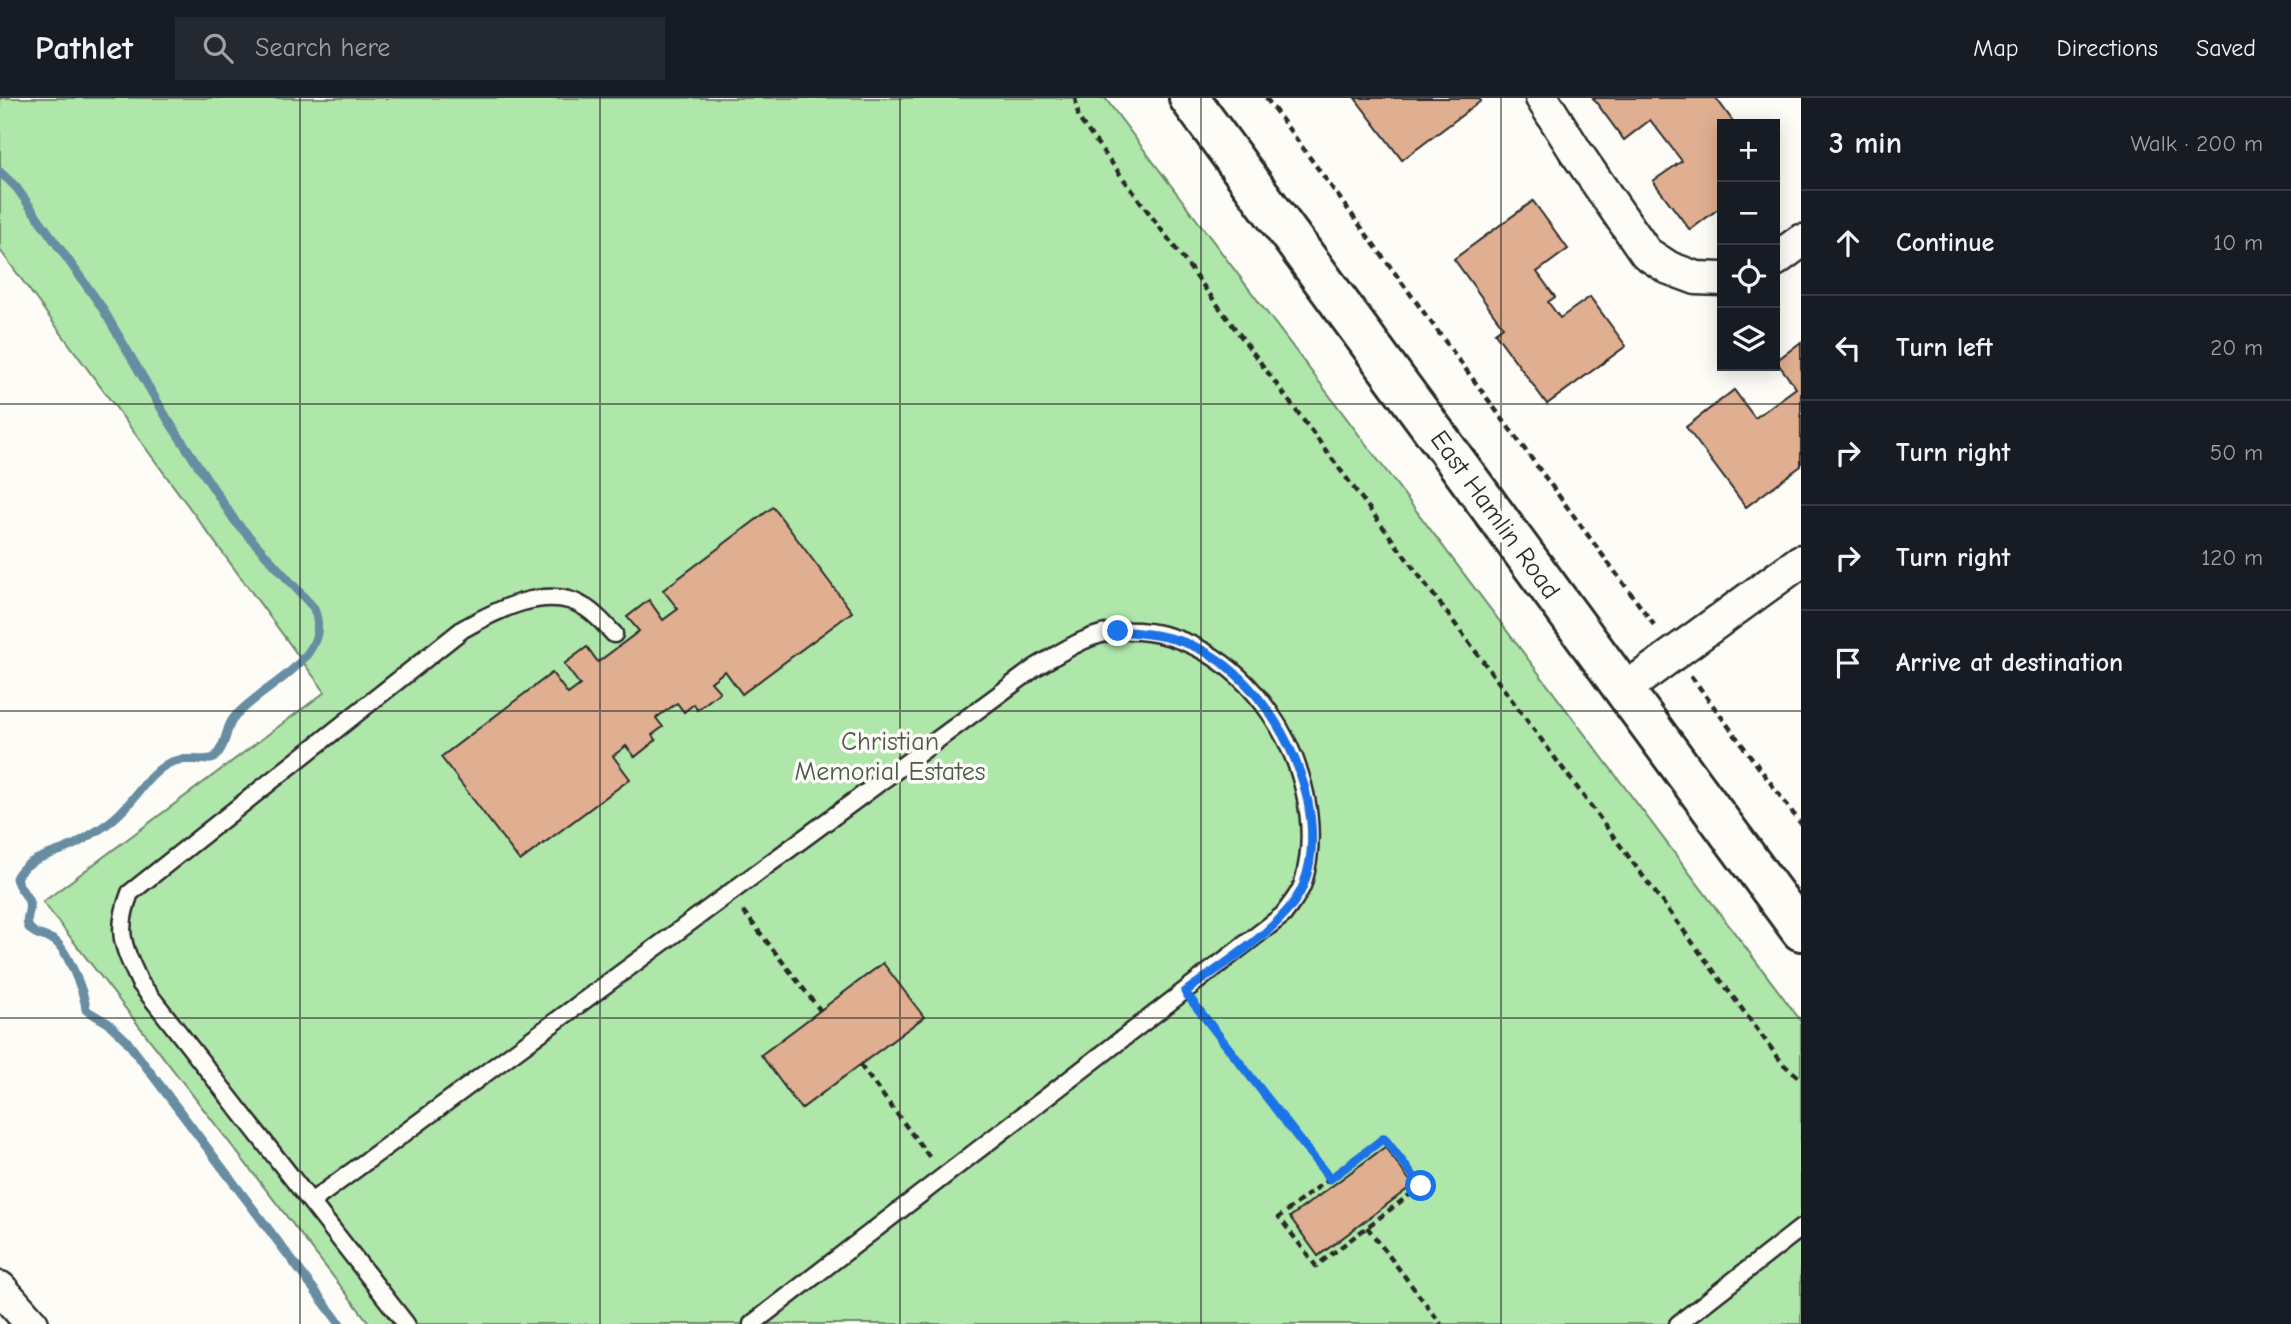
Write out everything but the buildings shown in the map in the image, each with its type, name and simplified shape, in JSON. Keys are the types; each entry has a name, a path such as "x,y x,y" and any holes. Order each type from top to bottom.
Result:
{"street":[{"name":"East Hamlin Road","path":"1189,98 1801,931"},
{"path":"1542,98 1646,253 1669,268 1696,278 1717,279"},
{"path":"1780,257 1801,242"},
{"path":"1623,690 1801,561"},
{"path":"0,1289 32,1324"}],"lane":[{"path":"406,1324 140,983 121,942 121,916 130,893 463,629 491,613 522,602 546,598 584,606 614,634"},
{"path":"311,1202 1036,667 1080,640 1118,631 1153,633 1192,645 1219,662 1266,709 1288,741 1303,782 1311,818 1310,851 1303,886 1283,915 752,1324"},
{"path":"1678,1324 1801,1228"}],"path":[{"path":"1075,98 1079,119 1783,1064 1801,1079"},
{"path":"1266,98 1657,630"},
{"path":"1691,676 1801,824"},
{"path":"729,893 820,1010"},
{"path":"1185,992 1330,1179"},
{"path":"860,1065 945,1177"},
{"path":"1384,1138 1421,1186 1316,1266 1279,1217 1330,1179 1384,1138"},
{"path":"1367,1227 1441,1324"}],"green space":[{"name":"Christian Memorial Estates","path":"0,98 1105,98 1801,1021 1801,1324 370,1324 43,902 325,692 0,250"}],"waterway":[{"path":"0,172 16,187 101,306 168,420 235,521 313,607 318,625 314,642 305,657 233,719 222,747 214,758 179,760 167,764 154,774 108,823 79,842 36,860 21,870 16,878 29,902 28,926 38,935 55,941 60,946 75,973 86,1010 108,1023 126,1040 340,1324"}],"route":[{"path":"1118,631 1153,633 1192,645 1219,662 1244,683 1288,741 1303,782 1311,818 1310,851 1303,886 1283,915 1185,992 1330,1179 1384,1138 1421,1186"}]}
